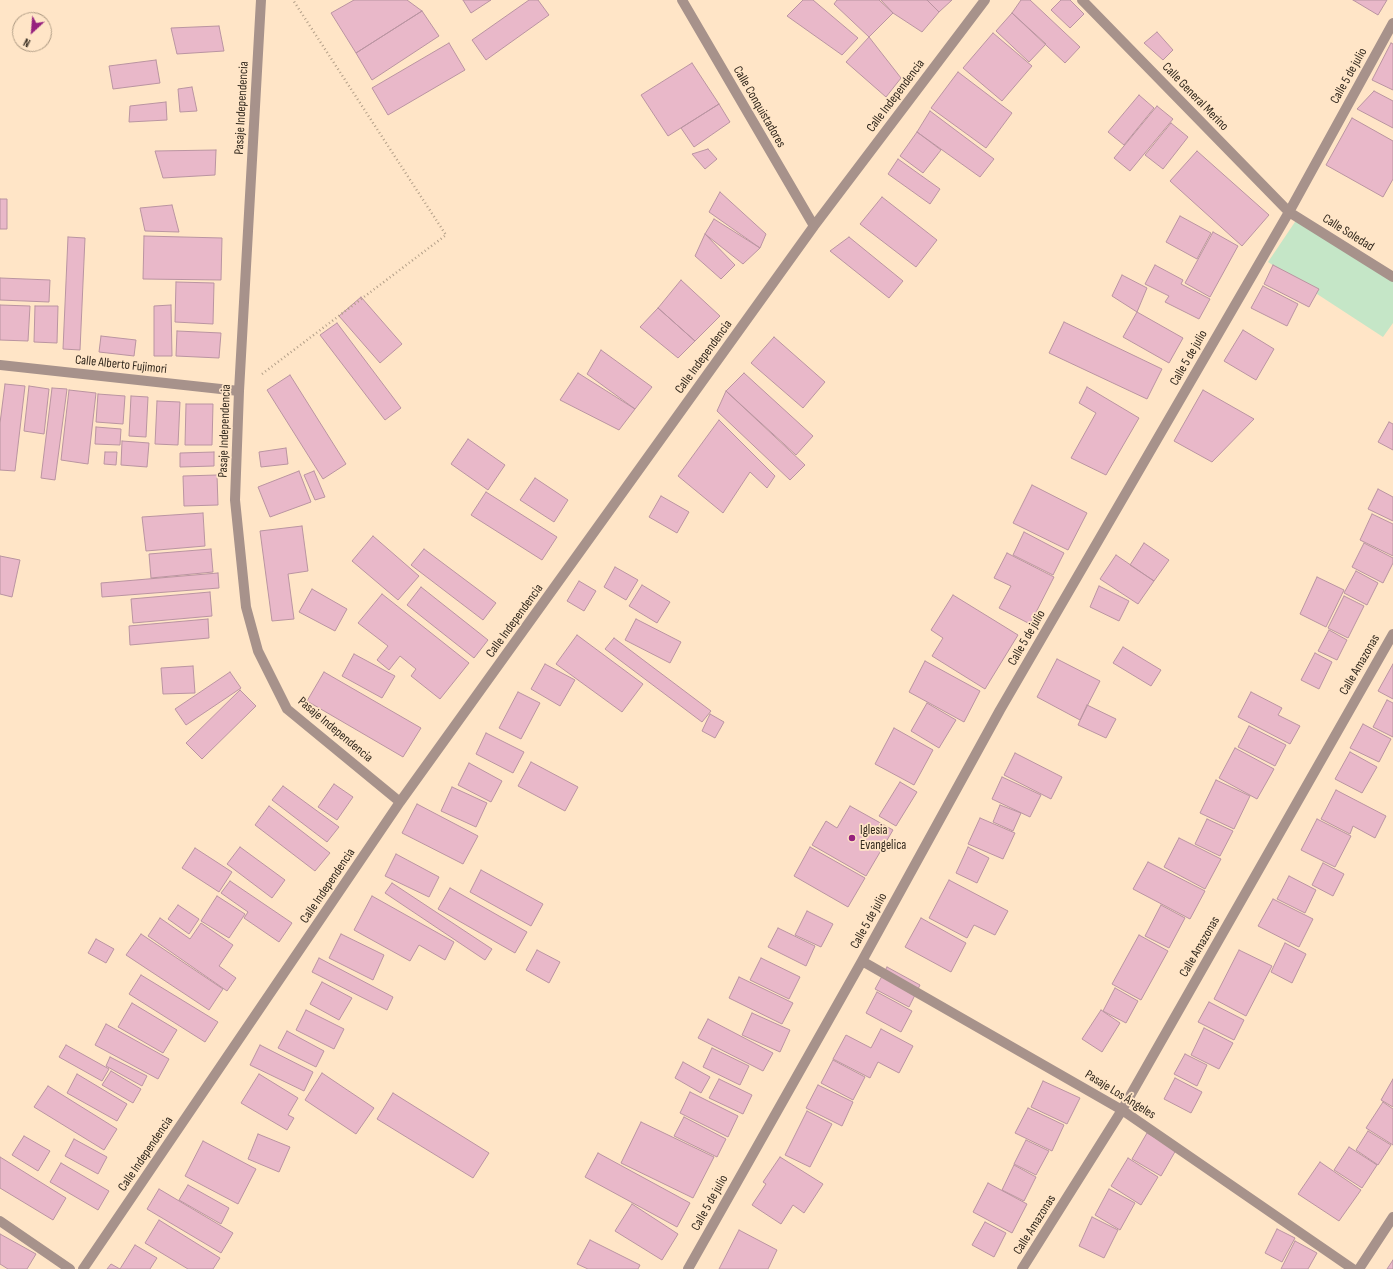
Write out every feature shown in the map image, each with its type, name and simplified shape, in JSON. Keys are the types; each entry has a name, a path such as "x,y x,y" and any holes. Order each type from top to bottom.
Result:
{"street":[{"name":"Pasaje Independencia","path":"261,0 239,391 236,500 246,607 258,651 287,709 400,802"},
{"name":"Calle Conquistadores","path":"682,0 814,226"},
{"name":"Calle Independencia","path":"83,1269 400,802 814,226 985,0"},
{"name":"Calle General Merino","path":"1082,0 1289,212"},
{"name":"Calle 5 de julio","path":"688,1269 862,961 1000,710 1289,212 1393,22"},
{"name":"Calle Soledad","path":"1289,212 1393,277"},
{"name":"Calle Alberto Fujimori","path":"0,365 239,391"},
{"name":"Calle Amazonas","path":"1022,1269 1122,1110 1393,634"},
{"name":"Pasaje Los Ángeles","path":"862,961 1122,1110 1353,1269"},
{"path":"1359,1269 1393,1217"},
{"path":"0,1221 70,1269"}],"path":[{"path":"239,391 446,235 293,0"}],"green space":[{"path":"1297,219 1393,280 1393,323 1383,337 1268,262"}],"building":[{"path":"354,0 407,0 422,11 356,53 331,13"},
{"path":"463,0 491,0 471,13"},
{"path":"529,0 538,0 549,15 486,60 472,40"},
{"path":"803,0 813,0 858,38 842,55 787,16"},
{"path":"837,0 879,0 893,13 869,37 834,4"},
{"path":"881,0 927,0 939,12 922,32 893,13"},
{"path":"927,0 952,0 939,12"},
{"path":"1021,0 1030,0 1080,47 1065,63 1012,13"},
{"path":"1061,0 1070,0 1084,14 1070,28 1051,10"},
{"path":"1353,0 1387,0 1378,15"},
{"path":"422,11 439,36 372,80 356,53"},
{"path":"1012,13 1046,44 1029,62 996,31"},
{"path":"219,26 224,51 177,54 171,28"},
{"path":"1157,32 1173,50 1163,60 1144,43"},
{"path":"993,33 1032,66 1002,101 963,68"},
{"path":"869,37 901,78 886,97 846,62"},
{"path":"449,43 465,70 388,115 372,88"},
{"path":"1391,43 1393,44 1393,90 1372,80"},
{"path":"156,60 160,83 113,89 109,66"},
{"path":"692,63 719,104 668,136 641,95"},
{"path":"958,72 1012,113 986,148 931,108"},
{"path":"192,87 197,111 180,112 178,89"},
{"path":"1374,91 1393,101 1393,128 1357,109"},
{"path":"1139,95 1154,108 1124,145 1108,132"},
{"path":"166,102 167,120 129,122 130,106"},
{"path":"719,104 730,122 694,147 681,128"},
{"path":"1157,106 1173,119 1130,171 1114,158"},
{"path":"930,111 994,159 980,177 917,132"},
{"path":"1352,118 1393,141 1393,179 1383,197 1326,165"},
{"path":"1171,123 1188,137 1163,169 1145,155"},
{"path":"917,132 941,150 923,173 900,156"},
{"path":"708,149 717,159 705,169 692,154"},
{"path":"216,150 215,175 163,178 155,151"},
{"path":"1197,151 1269,215 1242,246 1170,181"},
{"path":"898,159 940,189 930,204 888,174"},
{"path":"720,192 766,234 760,248 709,212"},
{"path":"882,197 937,240 916,267 860,224"},
{"path":"0,199 7,199 7,229 0,229"},
{"path":"172,205 179,232 145,231 140,208"},
{"path":"1180,216 1211,233 1197,259 1166,242"},
{"path":"714,219 760,248 743,264 705,234"},
{"path":"1213,232 1238,246 1210,297 1185,283"},
{"path":"705,234 735,265 721,279 695,256"},
{"path":"144,236 222,238 221,280 143,279"},
{"path":"68,237 85,238 80,350 63,349"},
{"path":"849,237 903,281 889,298 830,251"},
{"path":"1155,265 1183,280 1181,284 1210,299 1199,319 1165,302 1169,296 1145,284"},
{"path":"1273,265 1319,289 1309,307 1264,284"},
{"path":"1122,275 1147,288 1137,312 1112,296"},
{"path":"0,278 50,280 49,302 0,300"},
{"path":"681,280 720,316 695,341 658,308"},
{"path":"176,282 214,283 213,324 175,322"},
{"path":"1263,286 1298,304 1287,326 1251,308"},
{"path":"361,297 402,344 380,363 339,316"},
{"path":"0,305 30,306 28,341 0,340"},
{"path":"171,305 172,356 154,356 154,306"},
{"path":"35,306 58,306 57,343 34,342"},
{"path":"658,308 695,341 678,358 640,327"},
{"path":"1137,312 1183,338 1169,363 1123,337"},
{"path":"1064,322 1162,369 1147,399 1049,353"},
{"path":"337,323 401,408 385,420 320,335"},
{"path":"1243,330 1274,349 1256,380 1224,361"},
{"path":"177,331 221,333 219,358 176,356"},
{"path":"101,336 136,340 134,356 99,352"},
{"path":"774,337 825,382 803,408 751,363"},
{"path":"601,350 652,387 635,409 587,374"},
{"path":"578,373 635,409 619,430 560,400"},
{"path":"744,373 813,436 796,455 726,391"},
{"path":"290,375 346,464 323,479 267,390"},
{"path":"5,384 25,386 15,471 0,470 0,423"},
{"path":"29,386 49,389 44,434 24,431"},
{"path":"1087,387 1139,418 1106,475 1071,458 1096,413 1079,403"},
{"path":"52,388 67,389 55,480 41,478"},
{"path":"69,390 96,393 88,464 61,460"},
{"path":"1203,390 1254,419 1212,462 1174,441"},
{"path":"726,391 805,465 790,480 717,411"},
{"path":"98,394 125,396 123,424 96,422"},
{"path":"131,396 148,397 146,437 129,436"},
{"path":"157,401 180,402 178,445 155,444"},
{"path":"186,404 213,404 212,445 185,445"},
{"path":"719,420 775,476 767,488 750,472 723,513 678,476"},
{"path":"1389,422 1393,424 1393,450 1378,442"},
{"path":"96,427 121,429 120,445 95,444"},
{"path":"468,439 505,465 488,490 451,464"},
{"path":"122,441 149,443 147,467 121,465"},
{"path":"286,448 288,464 261,467 259,452"},
{"path":"105,452 117,452 116,465 104,464"},
{"path":"214,452 214,466 180,467 180,453"},
{"path":"299,471 311,502 270,517 258,487"},
{"path":"314,471 325,497 315,500 304,475"},
{"path":"217,475 218,505 184,506 183,476"},
{"path":"535,478 568,500 554,522 520,500"},
{"path":"1032,485 1087,513 1068,550 1013,523"},
{"path":"1378,489 1393,497 1393,521 1368,509"},
{"path":"486,492 557,537 542,560 471,515"},
{"path":"661,496 689,512 677,533 649,517"},
{"path":"203,513 205,546 146,551 142,517"},
{"path":"1372,514 1393,524 1393,556 1360,540"},
{"path":"302,526 308,571 288,574 294,619 272,621 260,531"},
{"path":"1024,532 1064,553 1053,575 1013,555"},
{"path":"373,536 419,576 398,600 352,561"},
{"path":"1144,543 1169,560 1154,581 1130,565"},
{"path":"1364,543 1393,558 1393,563 1383,583 1352,567"},
{"path":"211,549 213,572 151,578 149,554"},
{"path":"424,549 496,603 483,620 411,565"},
{"path":"1007,553 1054,577 1030,624 999,608 1011,586 994,578"},
{"path":"1116,555 1154,581 1138,604 1100,579"},
{"path":"0,556 20,560 12,597 0,594"},
{"path":"615,567 638,580 626,600 604,587"},
{"path":"1356,571 1378,583 1367,605 1344,593"},
{"path":"218,573 219,588 102,597 101,583"},
{"path":"1317,577 1344,590 1326,627 1300,614"},
{"path":"579,581 596,591 584,611 567,601"},
{"path":"642,585 670,602 657,623 629,606"},
{"path":"1099,586 1129,601 1119,621 1090,607"},
{"path":"421,587 488,640 474,658 407,605"},
{"path":"312,589 347,609 335,631 299,612"},
{"path":"210,592 212,616 133,623 131,599"},
{"path":"382,594 469,663 440,699 411,676 416,669 400,656 389,670 377,660 388,646 358,623"},
{"path":"953,595 1018,635 985,689 932,656 943,638 931,630"},
{"path":"1344,596 1364,606 1348,638 1328,628"},
{"path":"208,619 209,638 130,645 129,626"},
{"path":"636,619 681,642 670,663 625,640"},
{"path":"1329,630 1347,640 1337,660 1318,651"},
{"path":"577,635 643,684 622,712 556,664"},
{"path":"614,638 711,711 702,722 605,649"},
{"path":"1123,647 1161,670 1151,686 1113,663"},
{"path":"1315,653 1332,662 1319,689 1301,680"},
{"path":"354,654 395,676 382,698 342,676"},
{"path":"1057,659 1100,681 1080,720 1037,697"},
{"path":"925,661 980,691 964,722 909,692"},
{"path":"545,664 575,680 560,706 531,689"},
{"path":"1393,664 1393,699 1378,691"},
{"path":"193,666 195,693 163,694 161,668"},
{"path":"230,672 241,688 186,725 175,709"},
{"path":"324,672 421,728 403,757 307,701"},
{"path":"240,690 256,706 202,759 186,743"},
{"path":"518,692 540,703 521,739 499,728"},
{"path":"1251,692 1282,708 1278,715 1300,726 1290,744 1238,717"},
{"path":"1387,700 1393,703 1393,737 1373,727"},
{"path":"927,703 956,720 939,748 911,731"},
{"path":"1087,705 1116,719 1106,738 1078,725"},
{"path":"710,714 724,722 715,738 702,731"},
{"path":"1363,724 1391,739 1379,762 1350,748"},
{"path":"1249,726 1286,745 1275,766 1238,747"},
{"path":"894,728 933,750 914,785 875,764"},
{"path":"486,733 524,752 513,773 476,754"},
{"path":"1235,748 1274,769 1257,799 1219,778"},
{"path":"1350,752 1377,767 1362,793 1335,779"},
{"path":"1015,753 1062,777 1051,799 1004,775"},
{"path":"531,762 578,787 565,811 518,786"},
{"path":"469,763 502,781 491,802 458,785"},
{"path":"1002,777 1041,795 1030,817 992,799"},
{"path":"1216,780 1250,796 1234,829 1200,813"},
{"path":"900,782 917,792 896,826 879,816"},
{"path":"334,784 353,797 337,820 318,807"},
{"path":"283,786 339,827 327,842 272,800"},
{"path":"452,787 487,803 476,827 441,811"},
{"path":"1336,790 1386,816 1375,838 1353,826 1350,834 1321,819"},
{"path":"417,804 478,836 463,864 402,833"},
{"path":"1000,805 1021,813 1013,831 993,822"},
{"path":"269,806 330,853 315,871 255,825"},
{"name":"Iglesia Evangelica","path":"850,806 893,830 866,876 812,845 826,821 837,828"},
{"path":"980,818 1015,833 1003,859 968,844"},
{"path":"1207,819 1233,831 1220,856 1195,844"},
{"path":"1317,819 1351,836 1335,867 1301,850"},
{"path":"1179,838 1221,859 1205,889 1164,867"},
{"path":"240,847 285,880 272,898 227,864"},
{"path":"810,847 865,878 848,907 794,876"},
{"path":"968,847 989,858 977,883 956,873"},
{"path":"195,848 232,872 219,892 182,868"},
{"path":"396,854 439,877 429,897 385,876"},
{"path":"1148,862 1205,891 1190,919 1133,889"},
{"path":"1323,863 1344,874 1333,896 1312,885"},
{"path":"481,870 543,904 531,926 470,892"},
{"path":"1289,876 1316,890 1305,913 1277,899"},
{"path":"949,880 1008,911 995,935 974,925 967,938 929,918"},
{"path":"230,881 292,923 279,942 244,918 248,912 221,893"},
{"path":"392,883 492,949 485,960 385,893"},
{"path":"450,888 527,932 515,953 438,909"},
{"path":"217,896 245,914 229,938 201,921"},
{"path":"372,896 454,942 445,960 419,945 410,961 354,930"},
{"path":"1273,899 1313,919 1299,947 1258,926"},
{"path":"178,905 199,919 189,934 168,919"},
{"path":"1161,905 1185,918 1169,948 1145,936"},
{"path":"807,911 833,924 821,947 795,935"},
{"path":"160,918 190,939 201,923 233,945 219,966 236,978 227,991 148,936"},
{"path":"921,918 966,943 951,972 905,947"},
{"path":"778,928 815,946 806,966 768,947"},
{"path":"141,934 223,989 209,1010 126,955"},
{"path":"341,934 384,955 373,980 329,958"},
{"path":"1139,935 1168,951 1141,1000 1112,984"},
{"path":"96,939 114,949 106,963 88,953"},
{"path":"1285,943 1306,954 1292,983 1271,972"},
{"path":"537,950 560,962 549,983 526,970"},
{"path":"1239,950 1272,966 1246,1016 1214,999"},
{"path":"319,958 393,997 387,1010 312,972"},
{"path":"761,958 800,977 789,999 750,980"},
{"path":"887,967 920,985 909,1007 875,989"},
{"path":"141,975 218,1022 205,1042 129,994"},
{"path":"739,977 793,1003 782,1024 729,998"},
{"path":"322,982 352,998 339,1020 310,1004"},
{"path":"1115,988 1138,1001 1126,1023 1103,1011"},
{"path":"877,992 912,1011 901,1032 866,1013"},
{"path":"1209,1002 1244,1020 1234,1040 1198,1022"},
{"path":"132,1003 177,1030 163,1053 118,1027"},
{"path":"306,1010 344,1029 334,1049 296,1030"},
{"path":"1101,1010 1120,1023 1102,1052 1082,1039"},
{"path":"752,1013 790,1030 780,1052 742,1035"},
{"path":"708,1019 773,1053 763,1071 698,1038"},
{"path":"106,1024 169,1059 158,1079 95,1045"},
{"path":"1204,1028 1233,1043 1219,1069 1191,1055"},
{"path":"881,1029 913,1046 899,1073 878,1062 870,1078 833,1059 846,1035 871,1048"},
{"path":"287,1031 324,1051 316,1067 278,1048"},
{"path":"66,1045 109,1069 102,1081 59,1057"},
{"path":"260,1045 313,1072 304,1091 250,1065"},
{"path":"712,1048 749,1066 740,1085 703,1067"},
{"path":"1185,1054 1207,1065 1197,1086 1174,1074"},
{"path":"110,1057 147,1076 142,1086 106,1066"},
{"path":"833,1060 865,1077 853,1100 821,1083"},
{"path":"683,1062 710,1077 701,1093 675,1078"},
{"path":"111,1071 141,1089 133,1103 102,1085"},
{"path":"322,1073 374,1108 356,1134 305,1100"},
{"path":"77,1074 127,1104 117,1121 67,1093"},
{"path":"259,1074 298,1098 288,1115 294,1118 287,1130 241,1103"},
{"path":"1175,1078 1202,1092 1191,1113 1164,1099"},
{"path":"719,1079 752,1095 743,1114 709,1098"},
{"path":"1393,1079 1393,1107 1381,1100"},
{"path":"1043,1081 1080,1098 1067,1124 1031,1107"},
{"path":"818,1085 853,1102 842,1126 806,1108"},
{"path":"48,1086 117,1129 104,1150 34,1107"},
{"path":"690,1092 738,1116 728,1137 680,1113"},
{"path":"393,1093 489,1153 473,1178 377,1119"},
{"path":"1383,1102 1393,1109 1393,1145 1366,1128"},
{"path":"1028,1108 1064,1125 1052,1151 1015,1133"},
{"path":"807,1111 832,1124 810,1167 785,1155"},
{"path":"684,1117 726,1139 717,1157 674,1136"},
{"path":"641,1122 714,1157 693,1198 621,1163"},
{"path":"1368,1131 1391,1145 1378,1165 1356,1150"},
{"path":"1147,1133 1176,1150 1161,1176 1132,1159"},
{"path":"258,1134 290,1147 279,1172 248,1159"},
{"path":"24,1136 50,1151 38,1171 12,1155"},
{"path":"74,1139 107,1157 98,1174 65,1156"},
{"path":"1026,1140 1049,1151 1036,1175 1014,1164"},
{"path":"203,1141 256,1169 238,1204 185,1176"},
{"path":"1349,1147 1377,1165 1362,1188 1334,1170"},
{"path":"598,1153 690,1203 677,1227 585,1177"},
{"path":"0,1157 66,1198 53,1220 0,1188"},
{"path":"780,1157 823,1184 804,1213 793,1205 781,1224 752,1205 766,1184 763,1182"},
{"path":"1128,1158 1158,1177 1141,1205 1111,1186"},
{"path":"1320,1162 1361,1190 1339,1221 1298,1194"},
{"path":"61,1163 109,1191 98,1210 50,1182"},
{"path":"1014,1165 1036,1177 1024,1201 1002,1190"},
{"path":"988,1183 1027,1204 1012,1233 973,1212"},
{"path":"188,1185 229,1208 221,1224 179,1200"},
{"path":"159,1189 233,1233 221,1253 147,1209"},
{"path":"1109,1189 1135,1203 1120,1230 1095,1215"},
{"path":"632,1204 678,1234 662,1260 615,1231"},
{"path":"1092,1217 1118,1230 1104,1258 1079,1246"},
{"path":"159,1220 220,1258 213,1269 188,1269 145,1243"},
{"path":"985,1222 1006,1233 994,1257 972,1245"},
{"path":"1277,1229 1295,1238 1282,1262 1265,1253"},
{"path":"739,1230 777,1250 768,1269 719,1269"},
{"path":"0,1234 36,1254 27,1269 8,1269 0,1264"},
{"path":"590,1240 640,1265 638,1269 588,1269 577,1264"},
{"path":"1295,1241 1317,1253 1308,1269 1281,1269"},
{"path":"135,1245 157,1258 150,1269 120,1269"},
{"path":"1393,1260 1393,1269 1387,1269"},
{"path":"111,1264 120,1269 107,1269"}],"place":[{"name":"Iglesia Evangelica","path":"852,838"}]}
